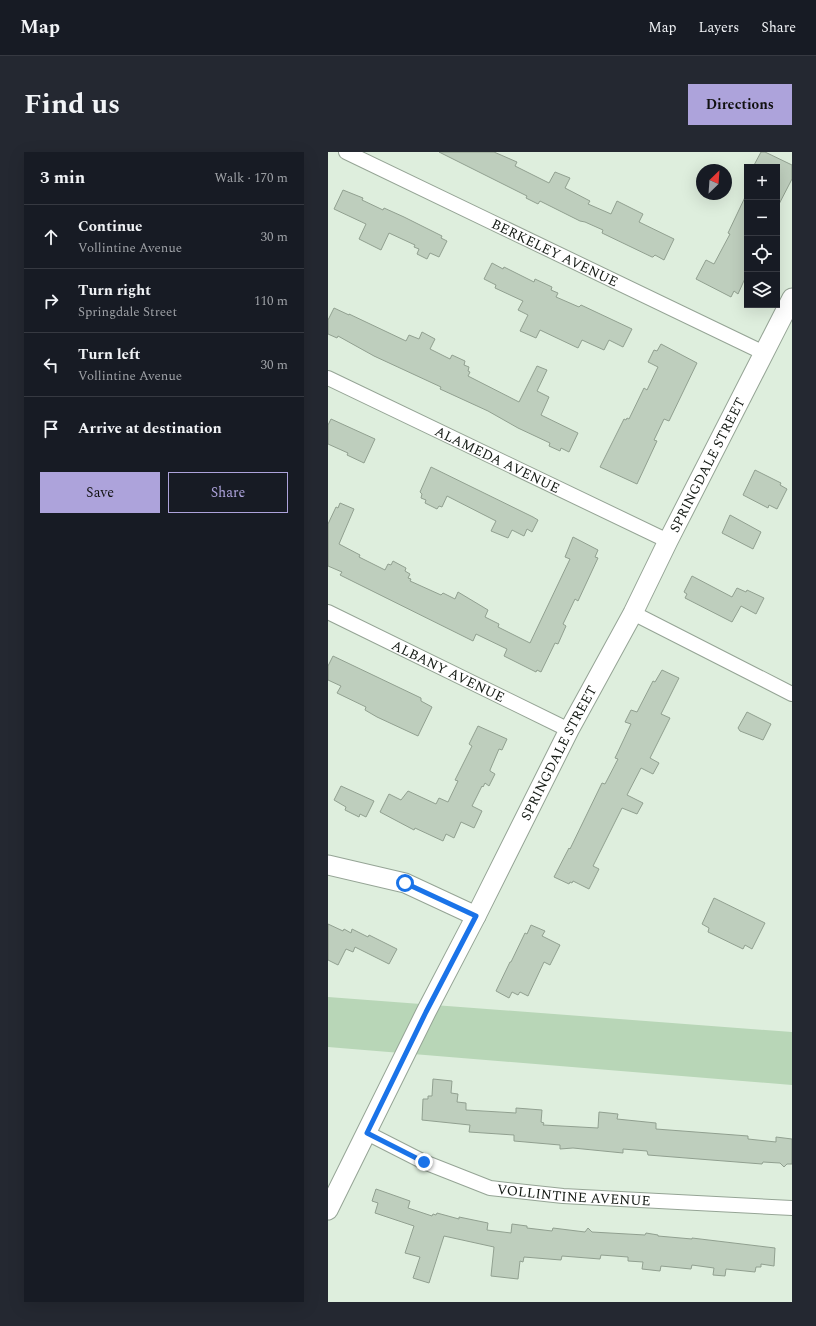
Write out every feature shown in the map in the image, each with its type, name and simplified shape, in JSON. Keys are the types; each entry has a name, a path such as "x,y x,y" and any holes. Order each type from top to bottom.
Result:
{"street":[{"name":"BERKELEY AVENUE","path":"346,152 764,353"},
{"name":"SPRINGDALE STREET","path":"328,1210 426,1012 570,730 633,613 792,298"},
{"name":"ALAMEDA AVENUE","path":"328,378 668,541"},
{"name":"ALBANY AVENUE","path":"328,612 570,730"},
{"path":"633,613 792,694"},
{"path":"328,865 405,883 476,916"},
{"name":"VOLLINTINE AVENUE","path":"367,1133 424,1162 490,1188 563,1196 792,1208"}],"green space":[{"path":"328,997 792,1032 792,1085 328,1047"}],"building":[{"path":"439,152 494,152 517,162 515,166 549,183 555,172 570,178 565,188 590,201 588,204 611,214 617,201 643,214 639,222 674,239 664,260 655,255 652,257 602,233 603,230 580,221 540,201 538,204 526,198 527,196"},
{"path":"761,152 765,152 792,165 792,179 780,202 780,164 755,164"},
{"path":"343,190 363,198 362,200 383,210 384,208 442,236 441,238 447,241 439,257 430,253 427,259 417,254 419,249 414,247 415,245 389,233 381,250 359,239 366,224 334,209"},
{"path":"744,199 744,281 738,294 734,291 731,297 696,279 706,260 714,264 730,234 728,233"},
{"path":"492,263 503,269 504,267 534,282 535,279 552,287 551,290 558,293 556,297 579,307 581,305 632,329 623,347 609,340 604,350 582,340 578,348 540,330 536,338 520,331 528,315 518,310 523,301 495,288 496,285 484,279"},
{"path":"334,308 406,341 409,335 419,339 422,332 435,339 430,349 450,359 452,355 465,361 464,365 469,367 468,371 470,372 468,376 519,402 537,366 547,370 537,391 549,397 541,415 578,433 569,452 561,448 560,451 549,446 550,443 518,428 488,411 440,389 441,387 374,356 338,336 337,338 328,334 328,320"},
{"path":"661,344 697,363 669,421 664,419 654,440 657,441 637,484 600,467 624,419 629,419 644,388 647,390 658,367 648,362 654,350 657,351"},
{"path":"331,419 375,439 364,463 347,455 348,453 328,444 328,425"},
{"path":"431,467 538,520 532,532 527,529 524,536 512,530 508,538 491,531 496,521 447,496 442,507 439,506 437,509 425,503 426,500 421,498 422,494 420,492"},
{"path":"755,470 781,483 780,485 787,489 777,509 769,505 768,508 743,495"},
{"path":"340,503 354,509 339,544 360,555 359,557 385,570 388,564 391,565 393,561 406,568 405,571 410,574 408,578 411,579 410,581 441,595 443,593 455,599 458,592 488,610 485,617 499,624 498,627 530,643 570,559 565,557 573,537 598,550 595,557 598,558 578,601 575,599 563,624 566,626 558,644 555,643 541,672 537,670 536,672 504,656 507,649 476,634 473,641 340,575 342,572 328,566 328,524 336,507 338,508"},
{"path":"730,515 761,532 753,549 722,533"},
{"path":"692,576 732,597 737,588 746,592 747,590 764,598 756,614 741,606 732,622 685,598 687,594 684,592"},
{"path":"333,656 421,698 421,701 432,707 418,736 377,717 365,710 366,707 337,693 341,686 328,680 328,666"},
{"path":"662,670 679,678 661,714 670,718 650,758 659,763 653,774 641,768 627,795 643,803 637,814 622,808 593,866 599,869 589,889 573,881 569,884 554,877 569,848 570,849 602,783 605,784 618,759 615,758 631,724 625,722 631,710 637,712 653,681 655,682"},
{"path":"747,712 771,724 763,740 740,731 738,728"},
{"path":"478,726 507,739 502,750 499,749 490,770 495,774 489,786 485,783 483,787 482,786 472,806 482,811 474,828 461,822 454,838 446,834 443,841 415,828 414,830 380,812 389,794 401,800 408,791 436,804 439,798 448,802 458,781 455,780 472,746 469,744"},
{"path":"341,786 374,801 366,817 360,814 359,817 345,810 346,807 334,800"},
{"path":"714,898 765,923 752,949 745,945 743,949 708,932 709,928 702,924"},
{"path":"328,924 343,931 344,929 351,933 352,929 368,937 369,935 397,949 389,964 355,947 353,952 346,949 338,965 328,960"},
{"path":"531,925 545,931 542,936 560,945 550,965 544,962 528,996 520,992 518,995 512,992 509,998 496,991 525,933 527,934"},
{"path":"433,1079 452,1081 451,1093 458,1094 457,1102 466,1103 466,1110 516,1113 516,1108 542,1110 541,1122 544,1123 543,1125 598,1128 599,1112 618,1114 617,1119 656,1123 656,1129 748,1136 748,1139 776,1142 776,1137 792,1139 792,1164 787,1164 784,1167 780,1163 763,1162 762,1164 648,1155 647,1151 623,1149 623,1153 573,1148 560,1149 560,1145 514,1141 514,1135 469,1132 470,1125 422,1120 423,1099 428,1099 428,1096 432,1096"},
{"path":"376,1189 410,1201 408,1208 432,1216 433,1214 436,1215 437,1213 459,1219 459,1217 488,1223 487,1230 511,1233 512,1224 527,1226 527,1228 552,1231 553,1228 585,1232 588,1228 592,1232 645,1235 646,1233 658,1236 692,1238 775,1248 774,1266 761,1264 761,1267 756,1267 755,1272 726,1269 725,1276 713,1275 714,1268 692,1265 691,1269 661,1266 660,1271 642,1269 643,1262 628,1261 628,1257 601,1255 600,1259 562,1256 561,1260 524,1257 523,1262 520,1261 518,1279 491,1276 494,1247 444,1236 429,1283 413,1278 420,1257 405,1253 414,1226 375,1213 378,1203 372,1201"}],"route":[{"path":"405,883 476,916 426,1012 367,1133 424,1162"}]}
